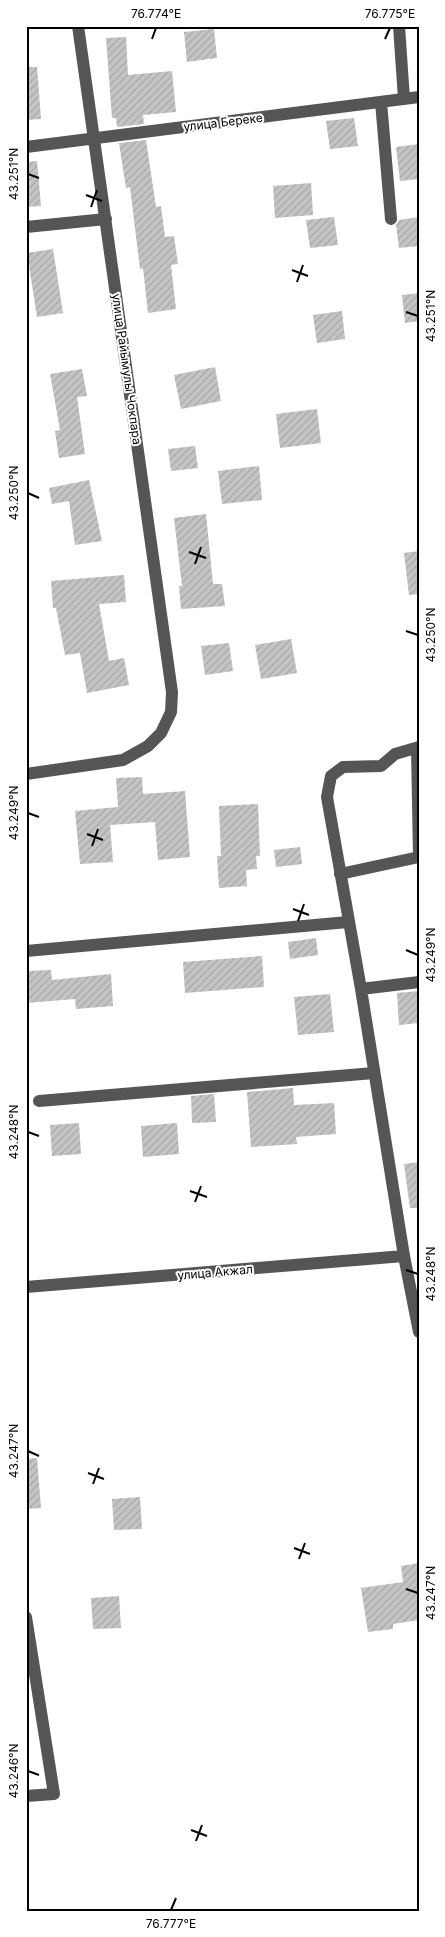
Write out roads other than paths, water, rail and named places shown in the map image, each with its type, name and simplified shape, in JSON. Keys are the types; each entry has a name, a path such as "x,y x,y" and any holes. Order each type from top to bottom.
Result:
{"street":[{"name":"улица Райымулы Чокпара","path":"26,774 123,760 148,746 161,733 172,712 172,692 78,26"},
{"path":"399,26 404,99"},
{"name":"улица Береке","path":"26,147 419,97"},
{"path":"381,102 391,219"},
{"path":"26,227 106,219"},
{"path":"340,874 419,857 418,748 395,754 380,766 342,767 331,776 327,797 348,922 362,989 404,1256 413,1270 419,1332"},
{"path":"26,951 348,922"},
{"path":"362,989 419,982"},
{"path":"39,1101 374,1074"},
{"name":"улица Акжал","path":"26,1287 404,1256"},
{"path":"26,1618 54,1794 26,1796"}]}
